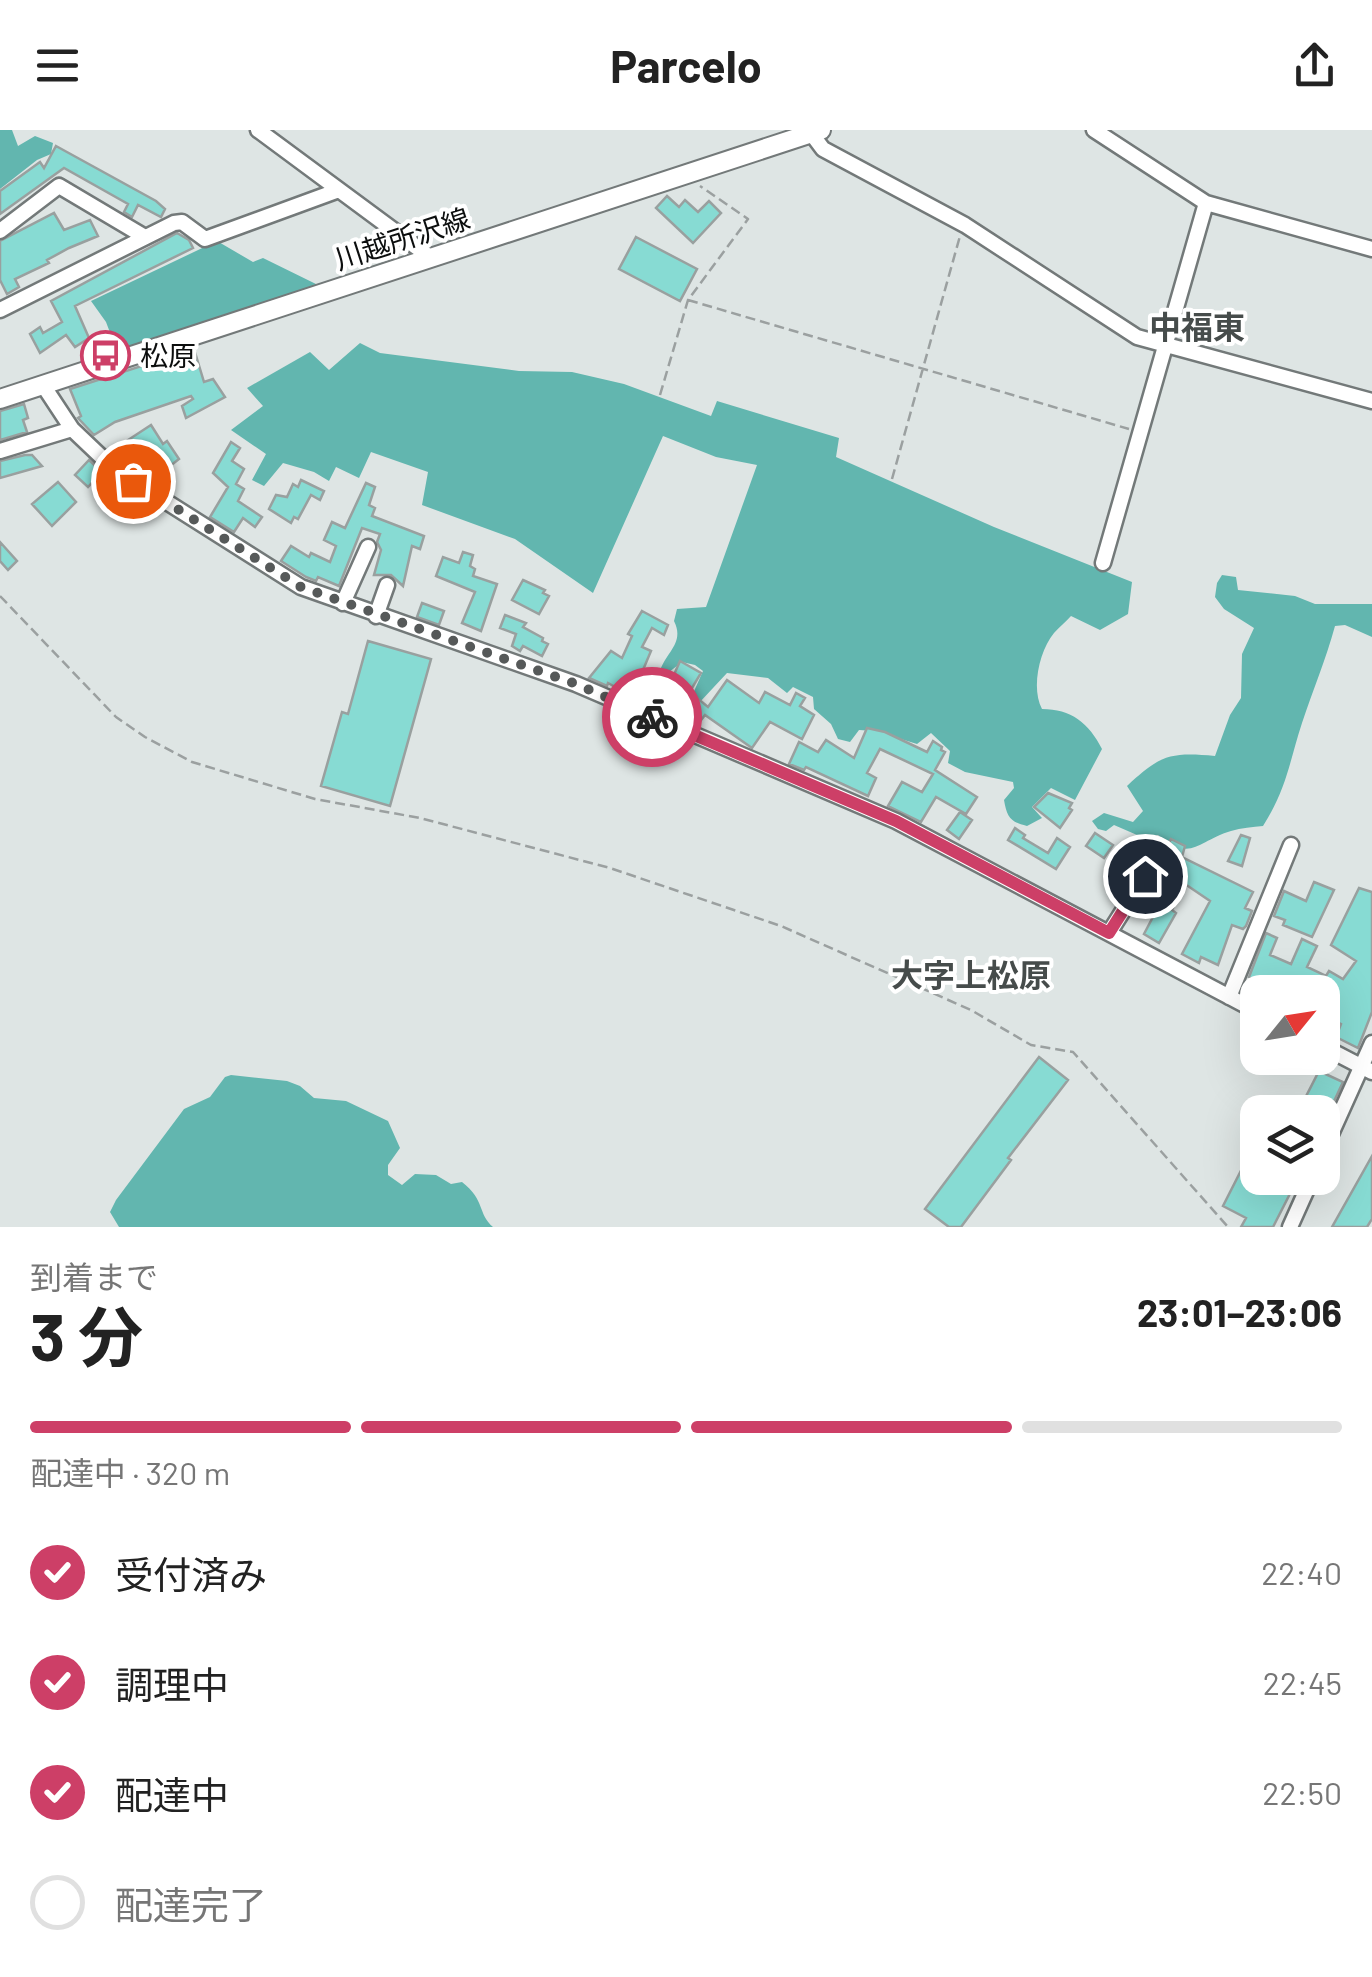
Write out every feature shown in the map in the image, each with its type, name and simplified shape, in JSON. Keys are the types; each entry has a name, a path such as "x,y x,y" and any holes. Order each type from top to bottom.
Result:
{"main road":[{"name":"川越所沢線","path":"0,399 816,132"}],"street":[{"path":"258,130 431,258"},
{"path":"1094,130 1206,203 1372,250"},
{"path":"816,132 823,149 965,225 1137,337 1372,401"},
{"path":"0,231 59,186 145,237"},
{"path":"0,310 182,222 205,239 339,190"},
{"path":"1103,563 1206,203"},
{"path":"43,385 72,429 96,454 301,587 576,684 896,821 1240,1002"},
{"path":"0,451 72,429"},
{"path":"343,604 368,547"},
{"path":"376,616 387,586"},
{"path":"1229,996 1291,845"},
{"path":"1109,933 1145,876"},
{"path":"1340,1120 1367,1069 1372,1043"},
{"path":"1340,1055 1367,1069"},
{"path":"1290,1227 1304,1195"}],"path":[{"path":"660,396 688,300 748,219 703,190 690,173"},
{"path":"892,479 965,225"},
{"path":"688,300 1140,432"},
{"path":"0,596 116,717 192,762 315,799 420,818 610,868 781,926 972,1010 1031,1045 1073,1052 1228,1227"}],"shaded area":[{"path":"0,130 12,130 18,146 35,136 53,143 51,154 0,189"},
{"path":"217,241 253,262 263,258 318,285 117,351 106,322 91,301"},
{"path":"360,343 380,353 519,371 572,372 624,384 711,416 717,401 839,438 836,457 994,527 1132,582 1128,614 1100,630 1071,616 1054,633 1041,660 1037,691 1042,709 1078,719 1102,749 1075,800 1051,788 1032,807 1042,818 1027,826 1010,818 1006,811 1004,800 1014,788 1013,782 965,772 948,763 950,751 931,733 917,744 859,730 850,742 838,739 831,724 814,709 813,697 793,687 787,693 768,678 727,673 699,703 691,698 703,671 682,662 664,676 660,671 677,635 677,609 706,607 757,465 716,457 663,436 593,593 515,539 422,505 428,472 371,452 359,478 336,467 329,481 283,463 264,486 252,480 266,454 231,430 263,406 247,388 310,352 329,370"},
{"path":"1222,575 1236,577 1238,590 1295,596 1315,604 1372,604 1372,637 1345,625 1335,626 1282,787 1263,826 1231,831 1187,849 1158,835 1144,838 1114,825 1106,831 1098,829 1092,821 1104,813 1133,822 1143,811 1127,786 1157,762 1176,756 1215,756 1230,715 1241,698 1242,654 1254,628 1224,609 1215,597"},
{"path":"231,1075 287,1081 314,1098 346,1101 388,1121 400,1148 388,1165 388,1175 402,1185 415,1174 436,1175 451,1184 462,1182 475,1195 493,1227 119,1227 110,1212 116,1200 184,1109 210,1097"}],"building":[{"path":"56,146 156,201 165,209 161,217 138,205 132,217 124,212 128,204 64,168 0,214 0,191 40,162 44,168"},
{"path":"667,196 679,207 685,200 698,212 709,201 721,213 693,243 656,208"},
{"path":"54,213 64,230 90,220 98,236 15,279 19,287 7,294 0,280 0,241"},
{"path":"177,233 189,240 193,248 75,306 89,338 75,347 66,335 40,353 30,334 40,327 43,333 62,322 51,301"},
{"path":"636,237 697,269 680,301 619,269"},
{"path":"194,349 204,382 213,379 225,397 186,418 182,406 193,399 191,396 115,422 94,435 78,418 81,416 70,389"},
{"path":"24,404 27,432 0,440 0,411"},
{"path":"151,425 179,459 170,466 157,454 139,470 130,461 137,454 128,440"},
{"path":"231,442 240,448 232,461 244,469 236,484 244,489 238,501 262,517 255,527 243,518 234,532 210,517 228,487 213,473"},
{"path":"32,455 42,466 0,478 0,461"},
{"path":"89,460 102,472 88,487 75,475"},
{"path":"301,480 324,491 320,500 311,495 298,519 294,517 291,523 269,509 276,495 287,497 293,484 298,487"},
{"path":"58,482 76,502 52,526 32,504"},
{"path":"366,483 375,487 369,505 375,508 372,516 424,536 420,549 412,546 403,586 391,575 374,575 381,550 377,542 380,534 362,528 339,586 318,577 316,581 306,577 281,561 291,546 309,557 311,553 330,562 336,546 324,540 332,522 345,528"},
{"path":"0,542 17,561 8,570 0,561"},
{"path":"463,552 473,555 473,576 497,584 481,631 462,623 475,592 436,576 443,557 459,563"},
{"path":"523,580 545,590 543,593 549,596 539,614 512,600"},
{"path":"422,603 444,611 439,625 417,617"},
{"path":"642,611 668,625 664,635 652,628 642,647 651,651 643,670 653,675 646,691 640,688 633,697 589,678 611,651 622,658 632,636 628,634"},
{"path":"505,615 526,623 523,627 543,638 548,644 542,656 523,646 520,651 512,646 516,634 500,628"},
{"path":"368,641 431,659 390,806 321,786 342,712 348,714"},
{"path":"680,661 701,673 692,688 673,677"},
{"path":"727,680 759,703 765,692 790,705 796,693 805,698 800,706 814,715 802,739 770,722 752,748 705,715 698,724 687,720 685,712 696,697 708,707"},
{"path":"867,728 927,752 933,741 942,747 945,752 935,770 977,797 966,814 936,797 921,822 888,806 902,782 922,792 933,774 880,749 867,773 876,778 868,796 806,767 804,770 789,764 799,742 818,752 826,740 854,758"},
{"path":"1048,793 1072,803 1072,810 1060,828 1034,807"},
{"path":"960,812 972,820 959,839 947,830"},
{"path":"1015,828 1025,835 1023,838 1048,853 1057,838 1070,847 1056,869 1008,840"},
{"path":"1095,833 1113,845 1104,858 1086,846"},
{"path":"1241,835 1250,838 1242,866 1228,861"},
{"path":"1171,839 1185,846 1182,857 1253,892 1245,908 1252,911 1246,926 1243,929 1232,925 1218,965 1201,957 1199,963 1182,954 1210,901 1185,884 1172,910 1176,913 1159,943 1144,934 1155,913 1140,904 1155,872 1126,860 1133,848 1158,863"},
{"path":"1314,882 1334,890 1312,937 1283,925 1285,920 1274,916 1284,891 1306,901"},
{"path":"1359,888 1372,892 1372,1012 1358,1048 1340,1039 1340,977 1343,979 1356,961 1331,945"},
{"path":"1266,933 1277,938 1270,955 1291,964 1302,939 1317,946 1307,967 1324,975 1250,975"},
{"path":"1039,1057 1068,1080 961,1227 949,1227 925,1209"},
{"path":"1317,1075 1343,1082 1337,1095 1307,1095"},
{"path":"1372,1156 1372,1219 1367,1227 1332,1227"},
{"path":"1240,1172 1240,1195 1289,1195 1273,1227 1241,1227 1246,1218 1223,1206"}],"way so far":[{"path":"133,481 301,587 576,684 652,717"}],"place":[{"name":"松原","path":"105,355"}],"district":[{"name":"中福東","path":"1197,326"},
{"name":"大字上松原","path":"971,974"}],"route":[{"path":"652,717 896,821 1109,933 1145,876"}]}
